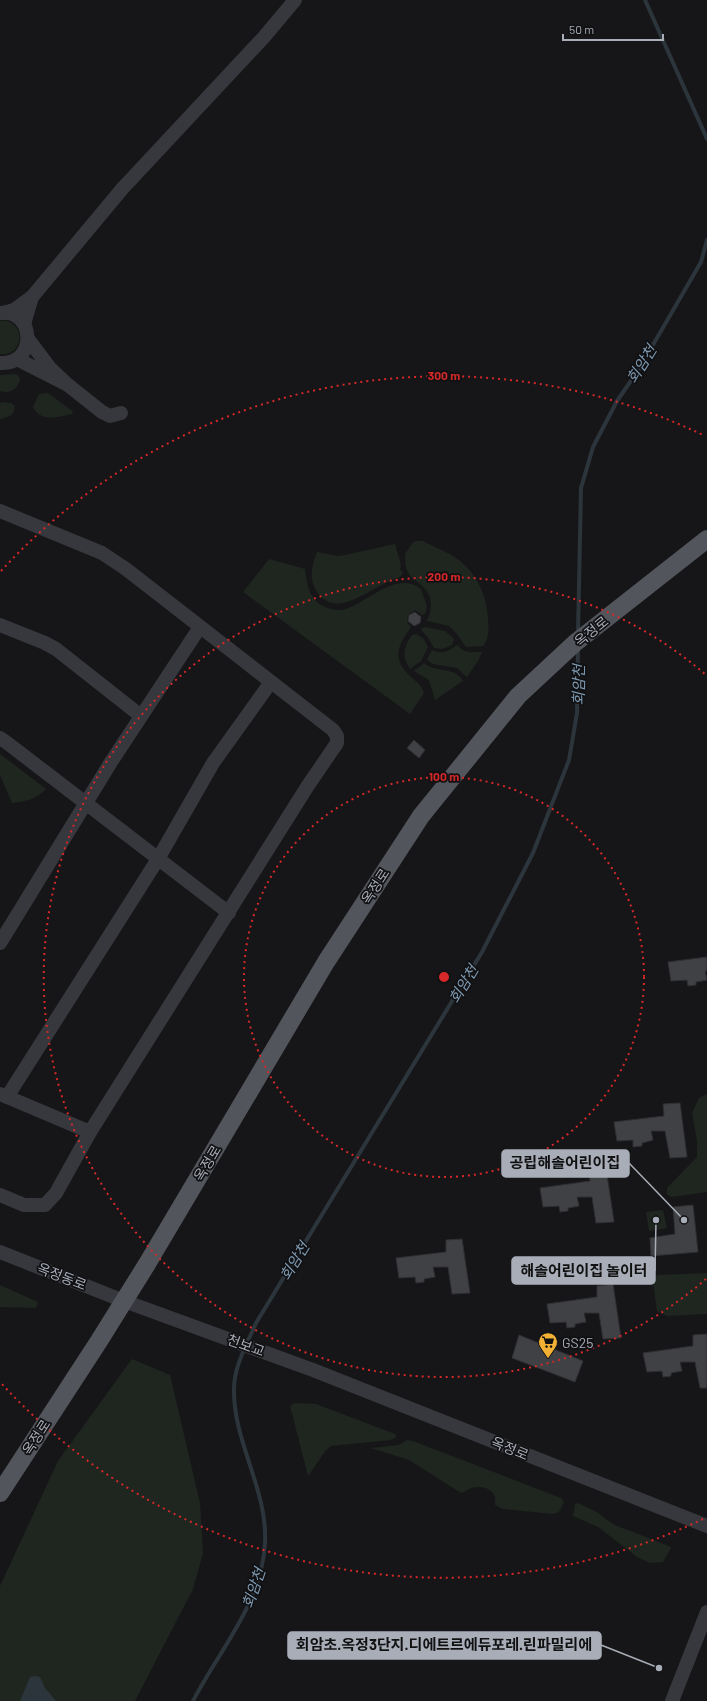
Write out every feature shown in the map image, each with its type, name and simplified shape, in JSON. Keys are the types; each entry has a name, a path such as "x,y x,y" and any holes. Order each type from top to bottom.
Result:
{"main road":[{"name":"옥정로","path":"0,1493 124,1301 326,962 421,816 518,696 575,643 707,539"}],"street":[{"path":"1,313 14,310 32,297 122,189 264,37 295,0"},
{"path":"24,324 32,297"},
{"path":"0,363 17,359 23,354 27,347 28,339 24,324 11,314 1,313"},
{"path":"28,339 50,368 68,385 102,412 110,416 121,413"},
{"path":"17,359 68,385"},
{"path":"0,511 102,553 126,569 333,730 337,736 337,744 307,787 90,1132 56,1193 45,1205 24,1205 0,1195"},
{"path":"0,625 56,649 141,716"},
{"path":"0,943 141,716 200,627"},
{"path":"90,1132 4,1095 158,859 213,763 271,682"},
{"path":"0,738 229,913"},
{"name":"옥정동로","path":"0,1252 124,1301"},
{"name":"천보교","path":"124,1301 314,1370"},
{"name":"옥정로","path":"314,1370 707,1526"},
{"path":"672,1701 707,1612"}],"shaded area":[{"path":"0,321 9,322 15,325 20,338 15,350 9,353 0,354"},
{"path":"16,374 20,378 16,388 7,392 0,391 0,375"},
{"path":"48,393 71,410 73,412 72,414 51,418 45,417 36,412 33,407 39,394"},
{"path":"0,403 11,403 15,406 14,412 6,418 0,419"},
{"path":"423,541 444,551 463,563 475,577 483,593 487,610 488,633 483,646 466,647 449,626 427,621 431,610 429,595 427,591 410,575 405,563 405,554 413,542"},
{"path":"395,544 401,565 400,569 403,573 400,577 347,602 336,603 326,601 315,588 312,572 317,552 338,556"},
{"path":"269,559 305,569 308,588 313,598 322,605 332,609 346,609 393,585 402,583 412,584 421,589 427,606 425,614 422,615 415,610 408,615 407,622 411,627 400,646 399,652 401,664 411,677 420,685 424,693 410,714 243,592"},
{"path":"425,627 445,631 454,639 452,645 442,649 434,648 427,636 421,630"},
{"path":"416,634 423,638 428,647 421,661 410,669 405,660 405,647 412,635"},
{"path":"457,645 466,651 482,652 478,661 467,677 457,668 433,664 427,660 432,650 445,652"},
{"path":"424,663 434,668 455,673 463,681 435,700 429,680 414,671"},
{"path":"0,754 46,789 30,799 12,803 0,775"},
{"path":"707,1094 707,1192 671,1197 667,1194 667,1188 697,1157 697,1141 692,1113 699,1098"},
{"path":"663,1210 667,1228 649,1231 646,1212"},
{"path":"707,1273 707,1314 667,1316 657,1311 653,1282 657,1275"},
{"path":"0,1285 38,1302 36,1308 0,1307"},
{"path":"132,1359 170,1375 200,1503 203,1553 193,1589 135,1701 0,1701 0,1586 58,1461"},
{"path":"295,1403 316,1404 395,1434 396,1437 391,1440 331,1446 326,1450 308,1476 290,1406"},
{"path":"407,1440 561,1498 564,1502 559,1512 553,1514 503,1509 495,1505 495,1496 490,1490 475,1487 461,1493 409,1460 371,1448 399,1445"},
{"path":"578,1503 597,1512 615,1525 669,1546 671,1548 663,1562 650,1563 637,1557 598,1527 573,1516 575,1504"},
{"path":"30,1677 40,1677 45,1688 56,1701 20,1701"}],"building":[{"path":"415,612 421,617 420,623 414,626 408,621 409,615"},
{"path":"414,740 425,750 419,758 407,748"},
{"path":"707,957 707,971 705,971 707,980 696,982 696,985 688,986 687,980 671,981 668,962"},
{"path":"680,1103 687,1157 670,1158 665,1131 651,1131 653,1140 642,1143 642,1146 633,1147 633,1140 617,1141 614,1122 664,1116 663,1104"},
{"path":"606,1168 614,1222 596,1223 592,1197 577,1197 579,1206 568,1208 568,1211 560,1212 559,1206 543,1207 540,1188 590,1181 589,1170"},
{"path":"693,1205 698,1252 651,1256 650,1238 675,1234 673,1207"},
{"path":"462,1239 470,1293 452,1294 448,1267 433,1267 435,1277 424,1279 424,1282 416,1283 415,1277 399,1278 396,1258 446,1252 446,1240"},
{"path":"613,1284 621,1338 603,1339 599,1313 584,1313 586,1322 575,1324 575,1327 567,1328 566,1322 550,1323 547,1304 597,1297 597,1286"},
{"path":"707,1334 707,1388 700,1388 695,1362 680,1362 682,1371 671,1373 671,1376 663,1377 662,1371 647,1372 643,1353 693,1346 693,1335"},
{"name":"GS25","path":"519,1335 583,1361 575,1382 512,1358"}],"waterway":[{"name":"회암천","path":"645,0 707,139"},
{"name":"회암천","path":"578,634 581,488 593,447 617,401 639,369 701,262 707,240"},
{"name":"회암천","path":"193,1701 248,1606 262,1565 265,1543 261,1504 244,1447 235,1409 234,1389 236,1372 245,1347 256,1323 482,952 533,853 569,760 577,713 578,649"}],"place":[{"name":"해솔어린이집 놀이터","path":"656,1220"},
{"name":"공립해솔어린이집","path":"684,1220"},
{"name":"GS25","path":"548,1359"},
{"name":"회암초.옥정3단지.디에트르에듀포레.린파밀리에","path":"659,1668"}]}
